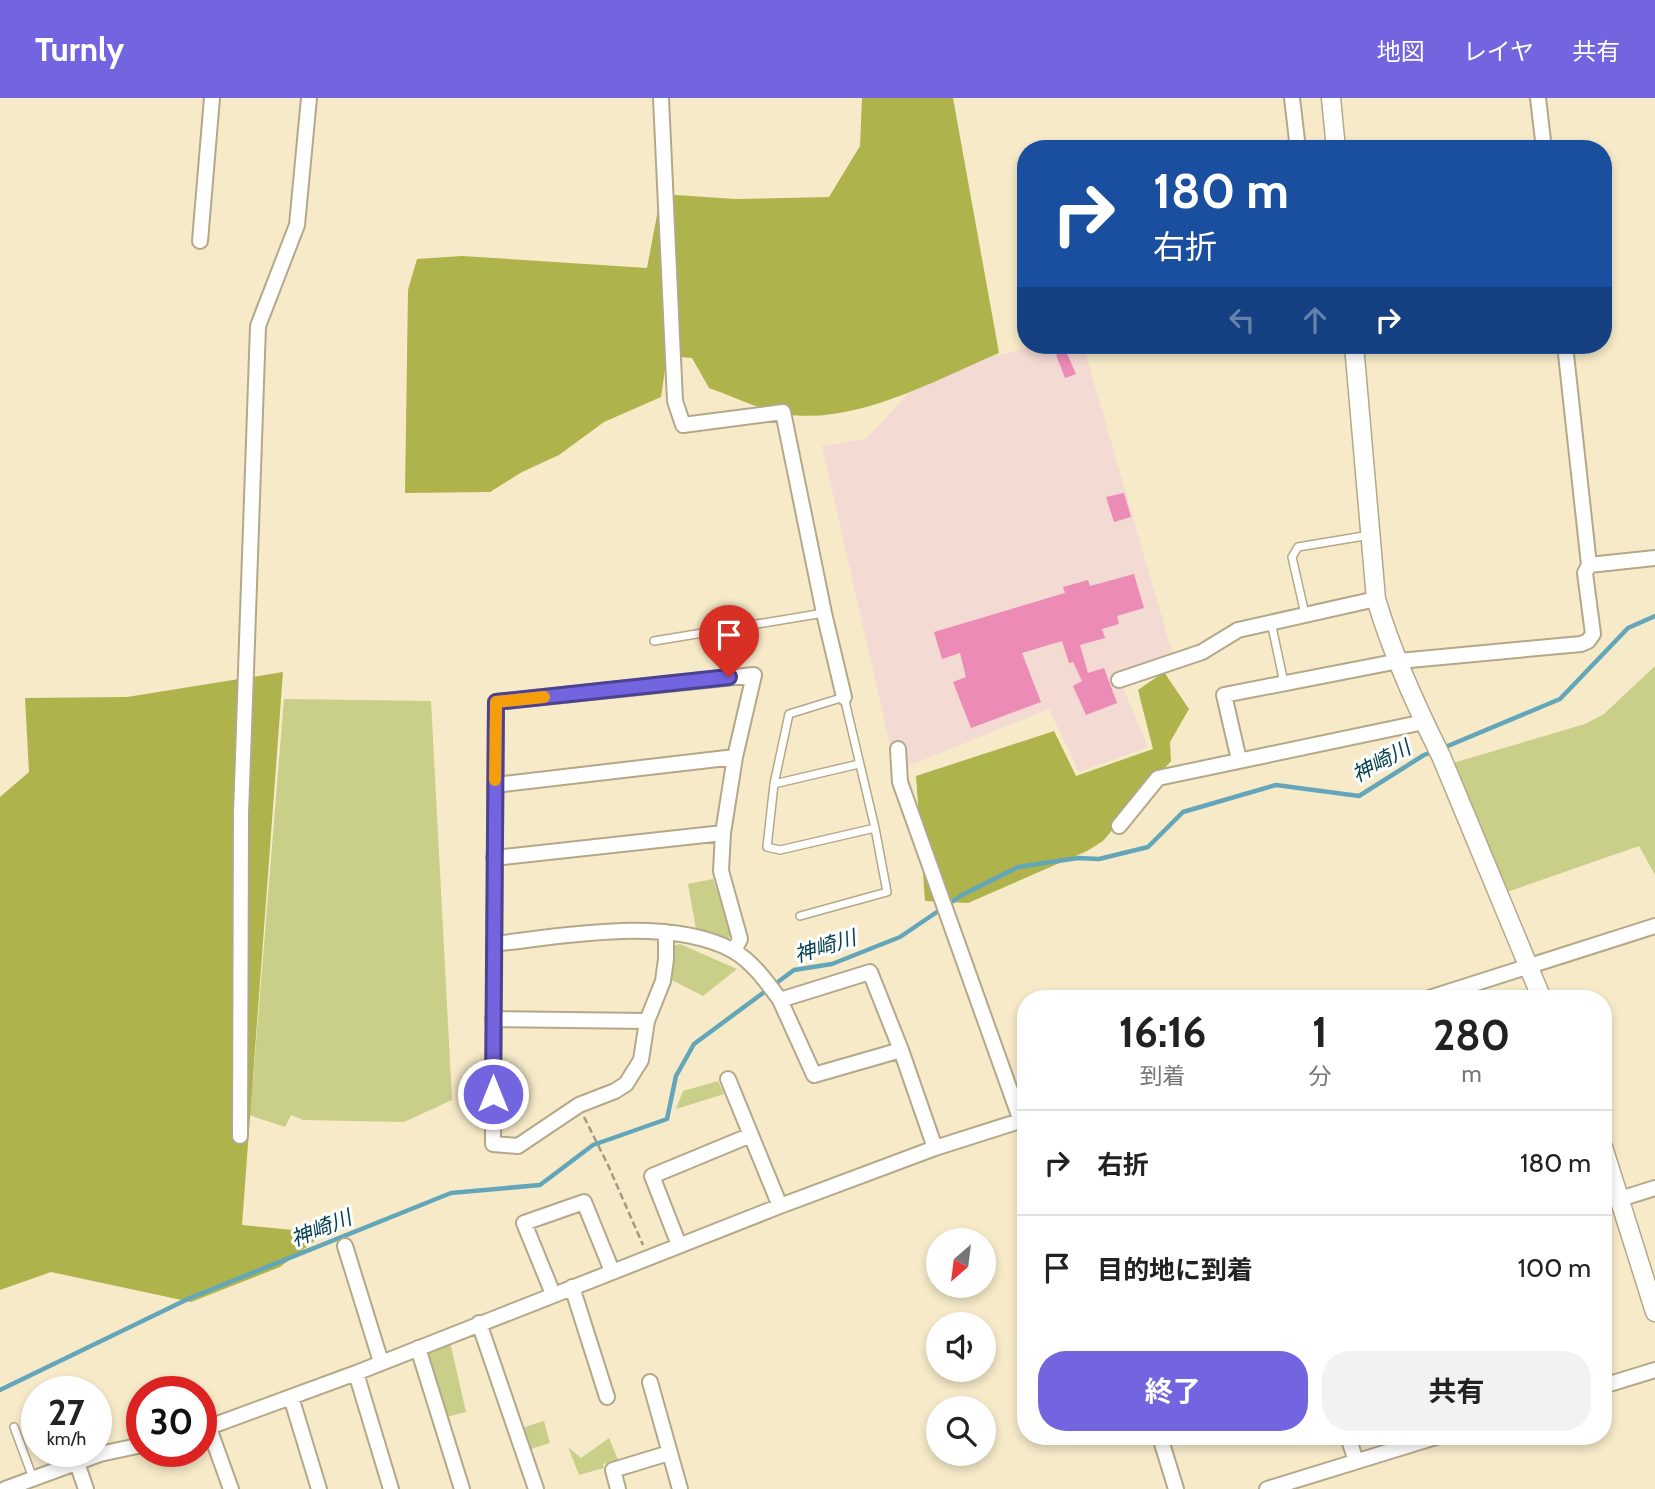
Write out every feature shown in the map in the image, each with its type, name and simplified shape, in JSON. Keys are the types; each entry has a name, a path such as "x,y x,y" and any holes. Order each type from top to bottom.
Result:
{"street":[{"path":"200,241 212,98"},
{"path":"240,1136 241,814 258,326 297,225 309,98"},
{"path":"662,98 675,401 683,425 783,412 844,697"},
{"path":"1292,98 1297,140"},
{"path":"1331,98 1335,140"},
{"path":"1538,98 1543,140"},
{"path":"1355,354 1377,598 1424,722 1441,756 1538,990"},
{"path":"1238,760 1224,695 1399,661 1581,644 1588,641 1592,634 1585,573 1589,565 1566,354"},
{"path":"1589,565 1655,558"},
{"path":"1119,680 1202,652 1238,629 1377,598"},
{"path":"666,932 663,981 647,1021 641,1060 626,1084 579,1105 519,1146 493,1144 496,702 754,675 735,757 723,833 721,872 740,939 734,951"},
{"path":"1119,827 1158,778 1424,722"},
{"path":"898,750 900,782 1017,1104"},
{"path":"495,785 735,757"},
{"path":"494,858 723,833"},
{"path":"1453,990 1655,926"},
{"path":"494,944 588,933 666,932 697,936 734,951 761,974 780,1000 814,1075 901,1050"},
{"path":"780,1000 870,972 935,1148"},
{"path":"493,1019 647,1021"},
{"path":"728,1079 780,1206"},
{"path":"217,1425 356,1373 780,1206 935,1148 1017,1122"},
{"path":"679,1245 652,1176 751,1135"},
{"path":"1612,1182 1651,1281 1655,1312"},
{"path":"1620,1199 1655,1188"},
{"path":"553,1294 524,1223 584,1202 612,1271"},
{"path":"345,1246 382,1362"},
{"path":"572,1287 607,1397"},
{"path":"479,1323 536,1489"},
{"path":"418,1348 462,1489"},
{"path":"1612,1383 1655,1370"},
{"path":"356,1373 391,1489"},
{"path":"650,1382 680,1489"},
{"path":"291,1398 319,1489"},
{"path":"1162,1445 1176,1489"},
{"path":"1351,1445 1356,1461"},
{"path":"1267,1489 1288,1486 1401,1445"},
{"path":"618,1489 613,1470 669,1453"},
{"path":"217,1457 231,1489"},
{"path":"5,1489 66,1467"},
{"path":"78,1467 86,1489"}],"lane":[{"path":"1305,614 1292,557 1298,547 1370,535"},
{"path":"654,641 824,613"},
{"path":"1271,622 1284,683"},
{"path":"800,916 887,892 875,828 844,697 789,714 775,784 767,847 780,850 875,828"},
{"path":"775,784 859,764"},
{"path":"14,1427 33,1479"}],"path":[{"path":"579,1105 648,1257"}],"shaded area":[{"path":"1017,350 1017,354 1086,354 1172,652 1117,674 1148,747 1079,772 1049,709 896,771 822,446 866,439 911,391 908,377"}],"green space":[{"path":"862,98 953,98 999,353 892,399 835,414 807,416 771,411 709,388 692,358 667,356 661,397 604,422 559,455 522,472 490,492 405,493 408,290 417,259 462,256 647,268 661,194 735,199 829,197 860,146"},
{"path":"1655,666 1655,875 1639,846 1507,892 1453,763 1585,724 1604,714"},
{"path":"283,672 242,1225 325,1233 280,1267 191,1302 51,1272 0,1290 0,797 29,772 25,698 127,697"},
{"path":"1164,672 1189,709 1170,742 1171,761 1103,841 1087,851 968,903 925,901 916,776 1054,731 1076,776 1153,749 1138,690"},
{"path":"284,699 431,701 452,1100 404,1122 303,1120 291,1115 285,1127 240,1112 253,1080"},
{"path":"713,879 731,932 729,939 722,940 696,929 688,884"},
{"path":"680,944 737,969 703,996 670,979 672,946"},
{"path":"718,1081 724,1094 676,1109 683,1091"},
{"path":"450,1342 466,1412 442,1418 427,1351"},
{"path":"544,1421 550,1443 528,1450 522,1428"},
{"path":"609,1438 618,1460 603,1464 604,1468 579,1475 568,1447 581,1458"}],"building":[{"path":"1067,354 1076,374 1065,378 1056,355"},
{"path":"1124,493 1131,517 1114,522 1106,497"},
{"path":"1134,574 1144,608 1117,616 1119,624 1102,629 1105,638 1080,645 1088,673 1104,668 1117,703 1086,715 1073,686 1082,681 1073,662 1069,663 1062,641 1022,653 1041,702 971,728 953,682 966,677 960,653 942,659 934,632 1065,593 1063,587 1088,580 1090,586"}],"waterway":[{"name":"神崎川","path":"1443,748 1560,699 1628,628 1655,616"},
{"name":"神崎川","path":"0,1390 190,1298 451,1193 540,1185 593,1145 667,1119 676,1076 694,1044 794,970 832,964 900,937 962,895 1018,867 1078,858 1099,859 1148,847 1183,812 1276,785 1359,796 1424,755 1435,751"}],"slow traffic":[{"path":"495,780 496,702 544,697"}],"route":[{"path":"493,1094 496,702 729,677"}]}
